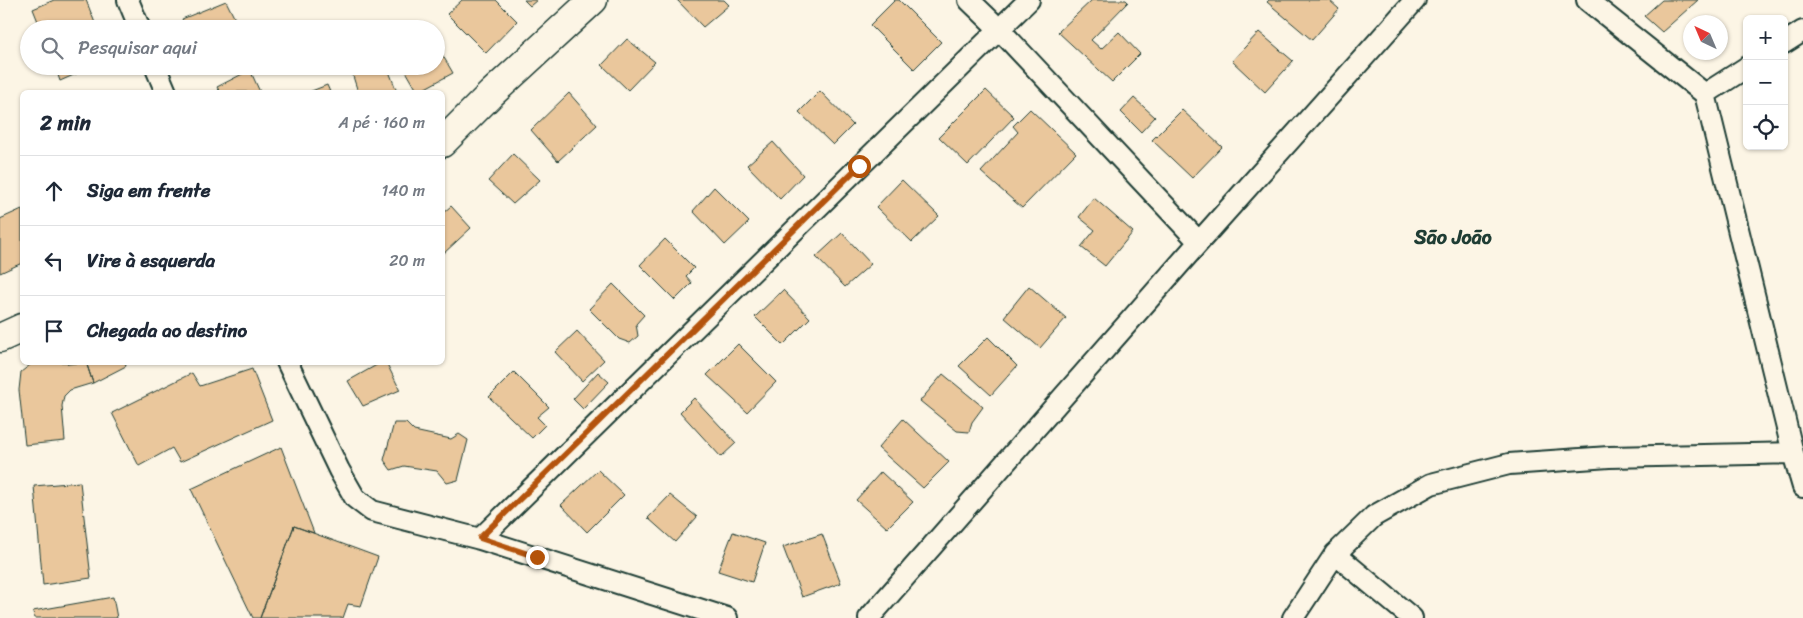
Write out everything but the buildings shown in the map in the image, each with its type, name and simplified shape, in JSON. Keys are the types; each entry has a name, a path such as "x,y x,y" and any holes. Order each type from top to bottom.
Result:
{"street":[{"path":"128,0 136,20"},
{"path":"445,140 491,94 593,0"},
{"path":"969,0 999,29 1199,242"},
{"path":"480,538 1029,0"},
{"path":"870,618 1199,242 1415,0"},
{"path":"1587,0 1705,94 1803,487"},
{"path":"1788,40 1803,31"},
{"path":"1705,94 1743,70"},
{"path":"159,75 165,90"},
{"path":"0,338 20,329"},
{"path":"288,365 339,470 355,498 372,511 480,538 726,618"},
{"path":"1293,618 1335,554 1374,516 1431,484 1509,464 1609,457 1793,453"},
{"path":"1335,554 1412,618"}],"district":[{"name":"São João","path":"1453,237"}],"route":[{"path":"537,557 480,538 859,166"}]}
